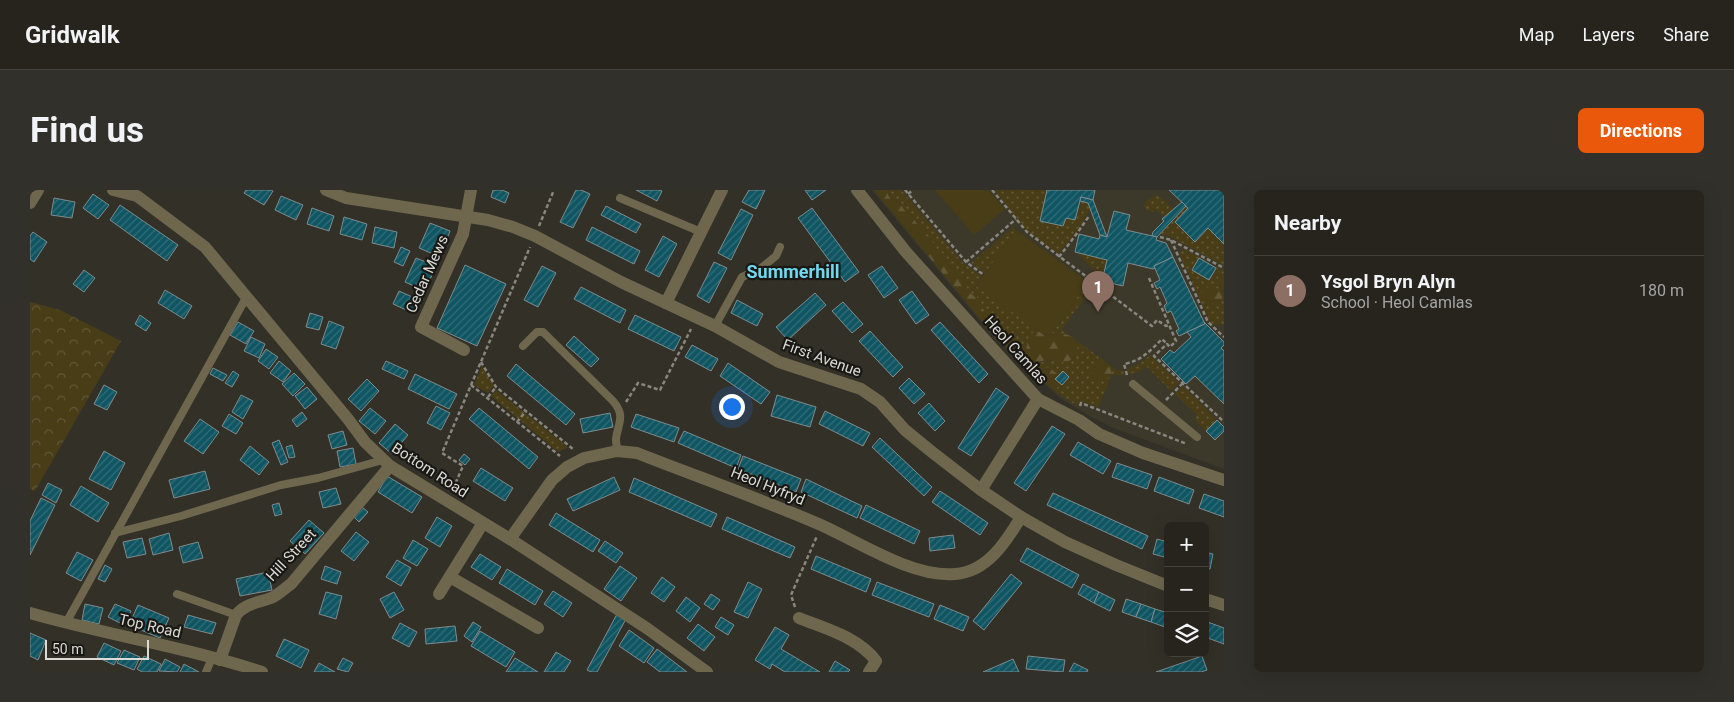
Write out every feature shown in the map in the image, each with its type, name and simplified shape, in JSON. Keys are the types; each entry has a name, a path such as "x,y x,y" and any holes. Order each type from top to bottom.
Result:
{"street":[{"path":"30,203 38,190"},
{"name":"Bottom Road","path":"113,190 136,196 205,247 365,442 387,463 510,539 648,629 707,672"},
{"name":"First Avenue","path":"326,190 355,200 467,217 512,227 535,236 620,282 715,326 779,362 861,389 880,402 905,430 925,447 981,490 1021,517 1090,554 1164,584"},
{"path":"467,217 471,190"},
{"path":"666,303 722,190"},
{"name":"Heol Camlas","path":"857,190 906,252 1038,399 1079,420 1100,434 1143,453 1224,480"},
{"name":"Cedar Mews","path":"464,350 421,327 463,234 467,217"},
{"path":"981,490 1038,399"},
{"name":"Heol Hyfryd","path":"510,539 552,480 567,467 584,458 617,451 637,453 821,525 911,568 935,573 955,574 975,570 989,559 1006,541 1021,517"},
{"name":"Hill Street","path":"236,615 249,604 273,597 291,584 387,463"},
{"path":"439,594 483,524"},
{"path":"450,577 538,628"},
{"path":"1209,599 1223,602"},
{"name":"Top Road","path":"30,613 262,672"},
{"path":"216,659 236,615"},
{"path":"799,618 855,641 869,651 876,661 869,672"}],"lane":[{"path":"620,198 700,232"},
{"path":"715,326 742,277 765,265 776,256 780,247"},
{"path":"66,623 247,296"},
{"path":"523,346 537,332 543,332 613,401 620,412 616,440 617,451"},
{"path":"1134,384 1196,436"},
{"path":"115,533 181,516 272,487 387,463"},
{"path":"177,594 236,615"},
{"path":"206,672 216,659"}],"path":[{"path":"448,502 463,466 442,453 554,190"},
{"path":"905,190 966,262 984,275"},
{"path":"908,194 913,190"},
{"path":"992,190 1027,232 1059,257 1152,326 1157,320 1166,326 1169,325"},
{"path":"1059,257 1089,216"},
{"path":"966,262 1016,219"},
{"path":"1160,238 1171,240 1224,268"},
{"path":"1171,240 1208,322 1224,337"},
{"path":"1134,384 1128,379 1124,364 1144,356 1162,339 1170,347 1176,341 1149,278"},
{"path":"620,412 638,382 660,390 697,318"},
{"path":"1167,344 1154,356 1224,422"},
{"path":"481,362 496,387 584,458"},
{"path":"1160,406 1183,383"},
{"path":"471,385 560,456 567,467"},
{"path":"487,398 496,387"},
{"path":"1079,420 1085,410 1080,406 1081,403 1188,444 1196,436"},
{"path":"517,422 526,411"},
{"path":"799,618 791,595 821,525"}],"shaded area":[{"path":"872,190 1224,190 1224,469 1111,427 1059,397 995,339"}],"green space":[{"path":"874,190 887,190 891,200 901,205 907,214 911,215 920,228 926,232 937,249 946,256 953,271 965,279 968,291 979,298 984,310 999,324 1003,334 1026,352 1028,338 1032,333 1040,331 1048,338 1052,333 1063,334 1071,336 1077,342 1079,353 1070,360 1061,362 1054,359 1036,362 1037,367 1042,370 1048,367 1059,375 1055,379 1060,383 1055,391 996,338"},
{"path":"887,190 901,190 963,263 982,276 976,286 1040,331 1032,333 1027,353 993,322 982,307 979,299 972,296 956,271 954,270 953,272 946,256 937,249 926,232 920,228 911,215 907,214 890,198"},
{"path":"935,190 988,190 1005,209 974,235"},
{"path":"994,190 1047,190 1040,221 1063,226 1066,218 1075,220 1080,201 1088,203 1090,209 1077,231 1058,254 1028,232"},
{"path":"1154,196 1160,196 1173,209 1164,217 1155,209 1153,212 1148,211 1144,207 1146,201"},
{"path":"1186,206 1188,208 1175,222 1195,241 1208,228 1224,244 1224,266 1169,236 1160,234"},
{"path":"1017,224 1014,228 1016,230 985,273 971,263"},
{"path":"1016,230 1088,282 1048,338 976,286"},
{"path":"1184,249 1199,257 1192,270 1209,280 1216,268 1214,266 1224,271 1224,273 1219,275 1219,289 1208,287 1224,293 1224,324 1214,325 1209,320 1179,253"},
{"path":"1077,253 1107,260 1103,279"},
{"path":"1224,273 1224,288 1222,291 1224,293 1220,303 1212,304 1207,302 1201,296 1202,291 1208,287 1219,289 1217,281 1219,275"},
{"path":"1088,282 1092,285 1089,292 1062,329 1068,334 1052,333"},
{"path":"30,302 60,310 121,341 35,491 30,489"},
{"path":"1076,340 1118,371 1123,370 1124,375 1112,375 1107,364 1111,377 1098,407 1080,401 1077,406 1055,391 1060,383 1062,385 1069,377 1063,371 1059,375 1037,367 1036,362 1053,359 1079,344"},
{"path":"1150,355 1179,383 1171,391 1146,366 1139,372 1129,374 1127,369 1142,362"},
{"path":"1102,361 1110,367 1112,375 1105,380 1099,381 1093,377 1091,371 1094,364"},
{"path":"482,366 494,386 488,393 474,385"},
{"path":"1183,386 1217,420 1206,431 1194,419 1197,415 1175,394"},
{"path":"496,390 567,448 558,452 491,396"}],"building":[{"path":"246,190 273,191 264,205 244,193"},
{"path":"493,190 502,190 509,193 505,203 491,197"},
{"path":"576,190 590,194 573,228 560,222"},
{"path":"636,190 659,190 662,191 657,201"},
{"path":"749,190 765,190 756,209 742,202"},
{"path":"805,190 826,190 812,200"},
{"path":"1047,190 1095,190 1093,200 1081,197 1075,220 1066,218 1063,226 1040,221"},
{"path":"1169,190 1224,190 1224,244 1208,228 1195,242 1175,222 1188,208"},
{"path":"93,194 109,205 98,219 83,208"},
{"path":"281,196 303,205 296,220 275,210"},
{"path":"1081,197 1093,200 1107,237 1100,235 1088,203 1080,201"},
{"path":"54,198 75,202 72,218 51,215"},
{"path":"1182,202 1186,206 1157,237 1152,236 1153,232 1164,221 1162,219"},
{"path":"120,205 178,245 167,261 110,220"},
{"path":"606,206 641,224 636,233 601,215"},
{"path":"312,208 334,216 329,231 307,224"},
{"path":"812,208 859,272 845,282 798,218"},
{"path":"741,209 753,215 731,260 718,253"},
{"path":"1114,211 1130,215 1126,230 1157,237 1156,240 1166,243 1173,257 1154,266 1155,268 1153,269 1128,263 1123,286 1102,281 1107,260 1075,252 1079,234 1099,239 1100,235 1107,237"},
{"path":"344,217 367,224 362,240 340,234"},
{"path":"430,223 450,231 440,257 419,248"},
{"path":"375,227 397,232 394,248 372,243"},
{"path":"592,227 640,251 634,264 586,240"},
{"path":"33,232 47,242 34,262 30,259 30,236"},
{"path":"663,236 677,244 659,277 645,270"},
{"path":"401,247 410,251 403,266 394,262"},
{"path":"1173,257 1205,324 1179,336 1176,331 1179,329 1171,311 1167,313 1164,306 1167,303 1160,287 1157,289 1154,283 1160,280 1154,266"},
{"path":"416,258 436,266 425,291 405,282"},
{"path":"1199,258 1216,268 1209,280 1192,270"},
{"path":"714,262 727,268 709,303 697,296"},
{"path":"465,265 506,284 477,346 437,328"},
{"path":"542,266 556,273 538,307 524,300"},
{"path":"882,266 898,288 884,298 868,275"},
{"path":"84,270 95,278 84,292 73,284"},
{"path":"581,287 626,310 620,323 574,299"},
{"path":"165,290 192,306 184,319 158,303"},
{"path":"399,291 419,300 413,313 393,304"},
{"path":"912,291 929,315 916,324 899,300"},
{"path":"815,293 826,305 788,340 776,327"},
{"path":"737,300 763,314 757,326 731,313"},
{"path":"843,302 863,324 852,333 832,311"},
{"path":"310,313 323,317 319,330 306,327"},
{"path":"140,315 151,323 146,331 135,324"},
{"path":"635,315 681,337 674,351 628,329"},
{"path":"329,321 344,327 336,349 321,344"},
{"path":"238,322 254,331 246,344 230,335"},
{"path":"940,322 988,374 979,383 931,330"},
{"path":"1204,322 1224,342 1221,348 1224,351 1224,404 1195,376 1186,384 1161,359 1170,350 1174,353 1191,337 1187,332 1205,324"},
{"path":"870,331 903,367 893,377 859,341"},
{"path":"574,336 599,359 591,367 566,345"},
{"path":"251,337 265,344 259,358 244,351"},
{"path":"692,345 718,359 711,371 685,357"},
{"path":"266,349 278,357 269,369 258,361"},
{"path":"279,361 291,371 283,382 270,373"},
{"path":"386,361 408,371 404,379 382,369"},
{"path":"728,363 770,392 761,404 720,376"},
{"path":"516,364 575,414 566,425 507,376"},
{"path":"213,368 227,375 223,381 210,374"},
{"path":"233,371 239,375 232,387 225,383"},
{"path":"1063,371 1069,377 1062,385 1055,379"},
{"path":"294,373 305,384 293,396 282,384"},
{"path":"415,374 457,394 449,409 408,389"},
{"path":"909,378 925,394 914,404 899,388"},
{"path":"367,379 379,391 361,411 348,399"},
{"path":"104,385 117,392 107,410 94,404"},
{"path":"307,387 317,399 305,409 295,396"},
{"path":"996,388 1009,397 971,456 958,448"},
{"path":"241,395 253,401 243,419 232,412"},
{"path":"777,395 816,407 810,427 771,416"},
{"path":"929,403 945,421 935,431 918,413"},
{"path":"436,406 450,413 441,430 427,423"},
{"path":"370,408 386,421 375,434 359,421"},
{"path":"479,408 538,457 529,469 469,419"},
{"path":"825,411 870,433 863,446 819,424"},
{"path":"302,412 307,419 297,427 292,420"},
{"path":"610,413 613,427 583,433 580,419"},
{"path":"229,414 243,423 236,434 222,426"},
{"path":"636,414 679,428 674,442 631,427"},
{"path":"200,419 219,432 203,454 184,441"},
{"path":"1217,420 1224,427 1224,431 1215,440 1206,431"},
{"path":"395,424 408,435 392,454 379,443"},
{"path":"1052,426 1065,434 1026,491 1014,483"},
{"path":"343,431 347,445 332,449 328,435"},
{"path":"684,431 741,455 736,468 678,443"},
{"path":"880,438 932,487 924,496 872,447"},
{"path":"279,440 288,462 281,465 272,443"},
{"path":"1078,442 1111,461 1103,474 1070,455"},
{"path":"292,445 295,457 289,458 286,447"},
{"path":"250,446 269,462 259,475 240,460"},
{"path":"353,448 356,464 340,467 337,451"},
{"path":"104,451 125,463 111,490 89,479"},
{"path":"464,454 470,459 465,465 459,460"},
{"path":"743,456 801,479 796,492 738,469"},
{"path":"1117,463 1152,475 1147,489 1112,477"},
{"path":"481,468 513,488 505,501 473,481"},
{"path":"205,471 210,489 174,498 169,480"},
{"path":"387,476 422,497 412,513 378,492"},
{"path":"614,477 620,490 573,511 567,499"},
{"path":"1159,477 1194,490 1189,504 1154,491"},
{"path":"634,478 717,514 711,527 629,492"},
{"path":"806,479 862,506 857,518 801,492"},
{"path":"48,483 62,490 56,503 42,495"},
{"path":"81,486 109,503 98,522 70,505"},
{"path":"336,488 341,504 323,508 319,492"},
{"path":"940,491 988,523 980,535 932,502"},
{"path":"1053,493 1148,536 1142,549 1047,505"},
{"path":"1204,494 1224,501 1224,517 1199,508"},
{"path":"41,498 55,505 30,555 30,521"},
{"path":"279,503 282,514 275,516 272,505"},
{"path":"866,505 920,531 914,544 860,518"},
{"path":"362,507 368,512 359,522 353,516"},
{"path":"556,513 600,540 593,552 549,525"},
{"path":"437,517 452,526 440,547 425,538"},
{"path":"727,517 795,547 790,558 722,529"},
{"path":"309,520 324,533 305,554 290,541"},
{"path":"356,532 369,542 354,561 341,551"},
{"path":"169,533 173,550 153,555 149,539"},
{"path":"953,535 955,548 930,551 929,538"},
{"path":"142,538 146,554 127,558 123,542"},
{"path":"1157,539 1164,541 1164,557 1153,554"},
{"path":"413,540 428,549 417,566 403,558"},
{"path":"605,541 623,553 616,563 598,551"},
{"path":"198,542 203,558 183,563 179,547"},
{"path":"1027,548 1079,575 1072,588 1020,561"},
{"path":"77,552 93,560 81,581 66,573"},
{"path":"1209,553 1213,554 1209,569"},
{"path":"480,554 501,567 492,580 471,567"},
{"path":"816,556 871,579 866,592 811,569"},
{"path":"397,560 411,568 401,586 386,577"},
{"path":"105,565 112,569 105,582 98,579"},
{"path":"325,566 341,572 337,584 321,579"},
{"path":"620,566 637,578 621,601 604,589"},
{"path":"507,569 543,591 535,605 499,583"},
{"path":"268,572 272,590 240,596 236,579"},
{"path":"1011,574 1022,583 984,630 973,621"},
{"path":"662,577 675,587 664,602 651,593"},
{"path":"748,582 762,589 748,618 734,612"},
{"path":"877,582 934,604 929,617 872,595"},
{"path":"1083,584 1099,592 1094,603 1078,594"},
{"path":"553,591 572,603 563,617 544,604"},
{"path":"326,592 342,596 336,619 319,614"},
{"path":"394,592 404,610 390,618 380,599"},
{"path":"1099,592 1115,600 1110,611 1094,603"},
{"path":"711,594 720,600 713,610 704,604"},
{"path":"686,597 700,608 690,622 676,611"},
{"path":"1126,599 1141,604 1136,617 1122,612"},
{"path":"85,604 103,608 99,624 82,620"},
{"path":"115,604 131,611 124,625 108,617"},
{"path":"1141,604 1155,609 1151,622 1136,617"},
{"path":"138,605 169,618 160,638 129,625"},
{"path":"940,605 969,617 963,631 934,619"},
{"path":"1155,609 1164,612 1164,627 1151,622"},
{"path":"617,614 626,619 597,672 591,672 587,670"},
{"path":"188,615 216,623 212,634 184,627"},
{"path":"721,617 734,625 728,635 715,627"},
{"path":"473,622 481,627 472,642 464,636"},
{"path":"1209,622 1224,628 1224,644 1209,638"},
{"path":"400,623 417,632 409,647 392,638"},
{"path":"698,624 715,637 704,651 687,638"},
{"path":"455,626 457,641 426,644 425,629"},
{"path":"775,627 789,635 781,649 820,672 785,672 772,664 770,669 755,660"},
{"path":"629,630 654,648 644,663 619,646"},
{"path":"480,631 515,652 506,667 471,646"},
{"path":"30,633 46,640 38,660 30,656"},
{"path":"284,639 309,650 301,668 276,656"},
{"path":"104,643 121,651 114,665 97,657"},
{"path":"657,649 687,672 660,672 647,662"},
{"path":"124,650 140,657 134,670 117,663"},
{"path":"556,652 571,661 564,672 544,672"},
{"path":"144,656 161,664 157,672 142,672 137,669"},
{"path":"1028,656 1065,660 1063,672 1026,669"},
{"path":"1199,657 1202,657 1207,670 1201,672 1156,672"},
{"path":"343,658 353,663 348,672 337,669"},
{"path":"515,658 538,672 506,672"},
{"path":"165,659 180,667 177,672 159,671"},
{"path":"1013,659 1019,672 983,672"},
{"path":"835,661 850,670 848,672 829,672"},
{"path":"319,663 335,672 314,672"},
{"path":"1074,663 1088,670 1087,672 1069,672"},
{"path":"184,664 199,672 180,672"}],"place":[{"name":"Ysgol Bryn Alyn","path":"1098,312"}],"district":[{"name":"Summerhill","path":"793,271"}]}
